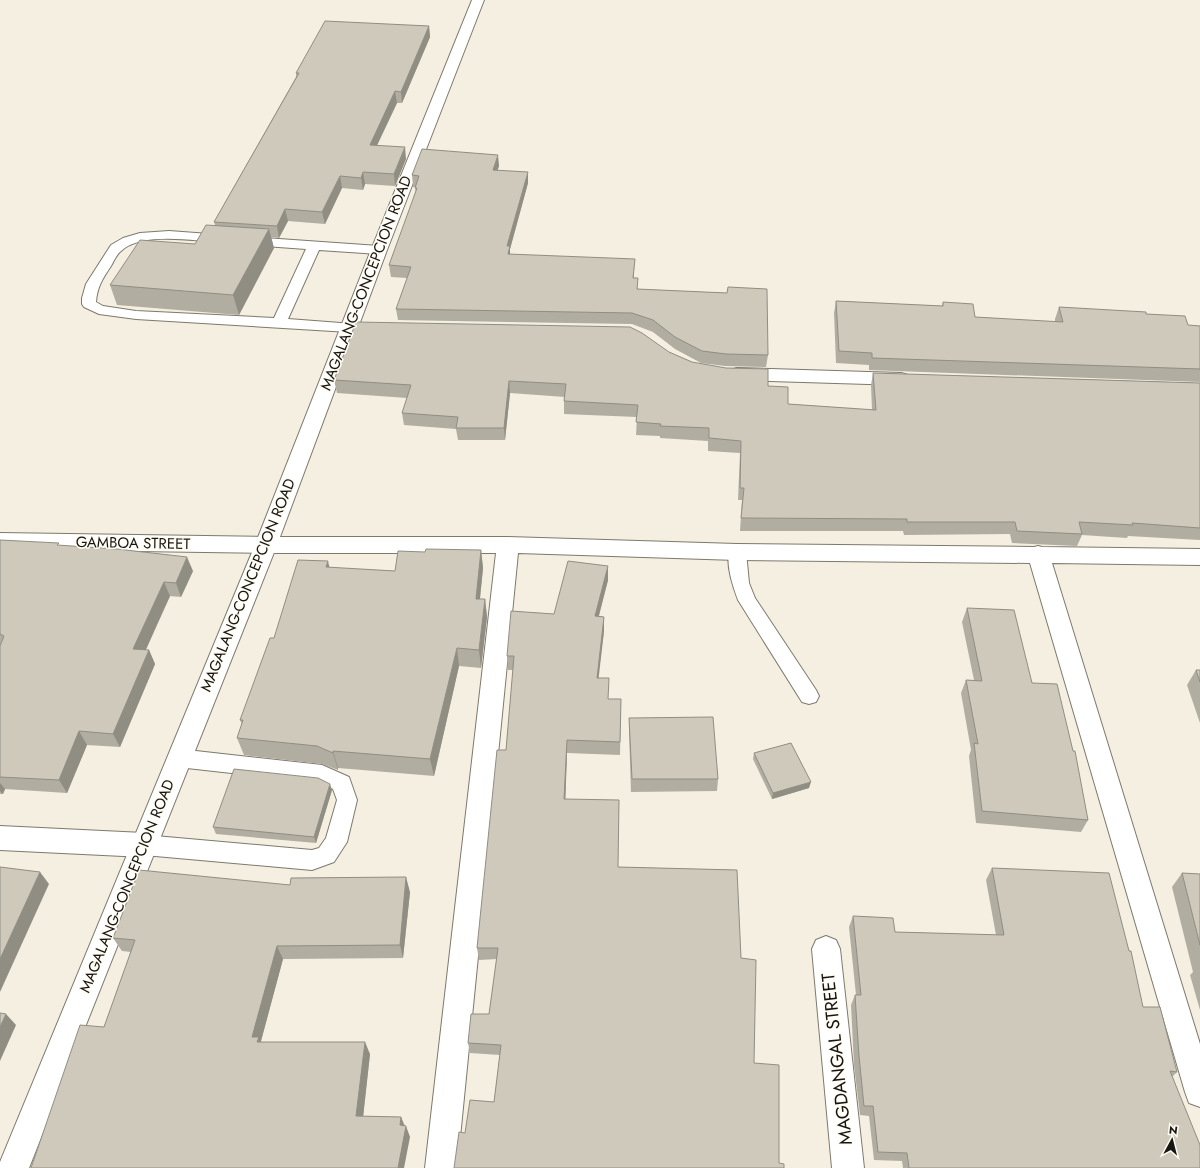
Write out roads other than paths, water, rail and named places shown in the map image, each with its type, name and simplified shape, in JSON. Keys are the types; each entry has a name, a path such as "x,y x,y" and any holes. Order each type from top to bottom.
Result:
{"street":[{"name":"MAGALANG-CONCEPCION ROAD","path":"13,1168 178,758 357,327 379,250 478,0"},
{"path":"718,372 915,379"},
{"name":"GAMBOA STREET","path":"0,541 266,545 508,545 737,552 1038,554 1200,557"},
{"path":"441,1168 508,545"},
{"path":"1038,554 1200,1092"},
{"path":"0,838 144,844"},
{"name":"MAGDANGAL STREET","path":"826,949 848,1168"}],"lane":[{"path":"357,327 136,315 99,310 89,304 91,284 117,246 131,239 147,236 379,250"},
{"path":"279,323 314,246"},
{"path":"737,552 740,583 747,600 809,696"},
{"path":"144,844 312,860 326,855 336,842 347,800 342,783 322,774 178,758"}]}
